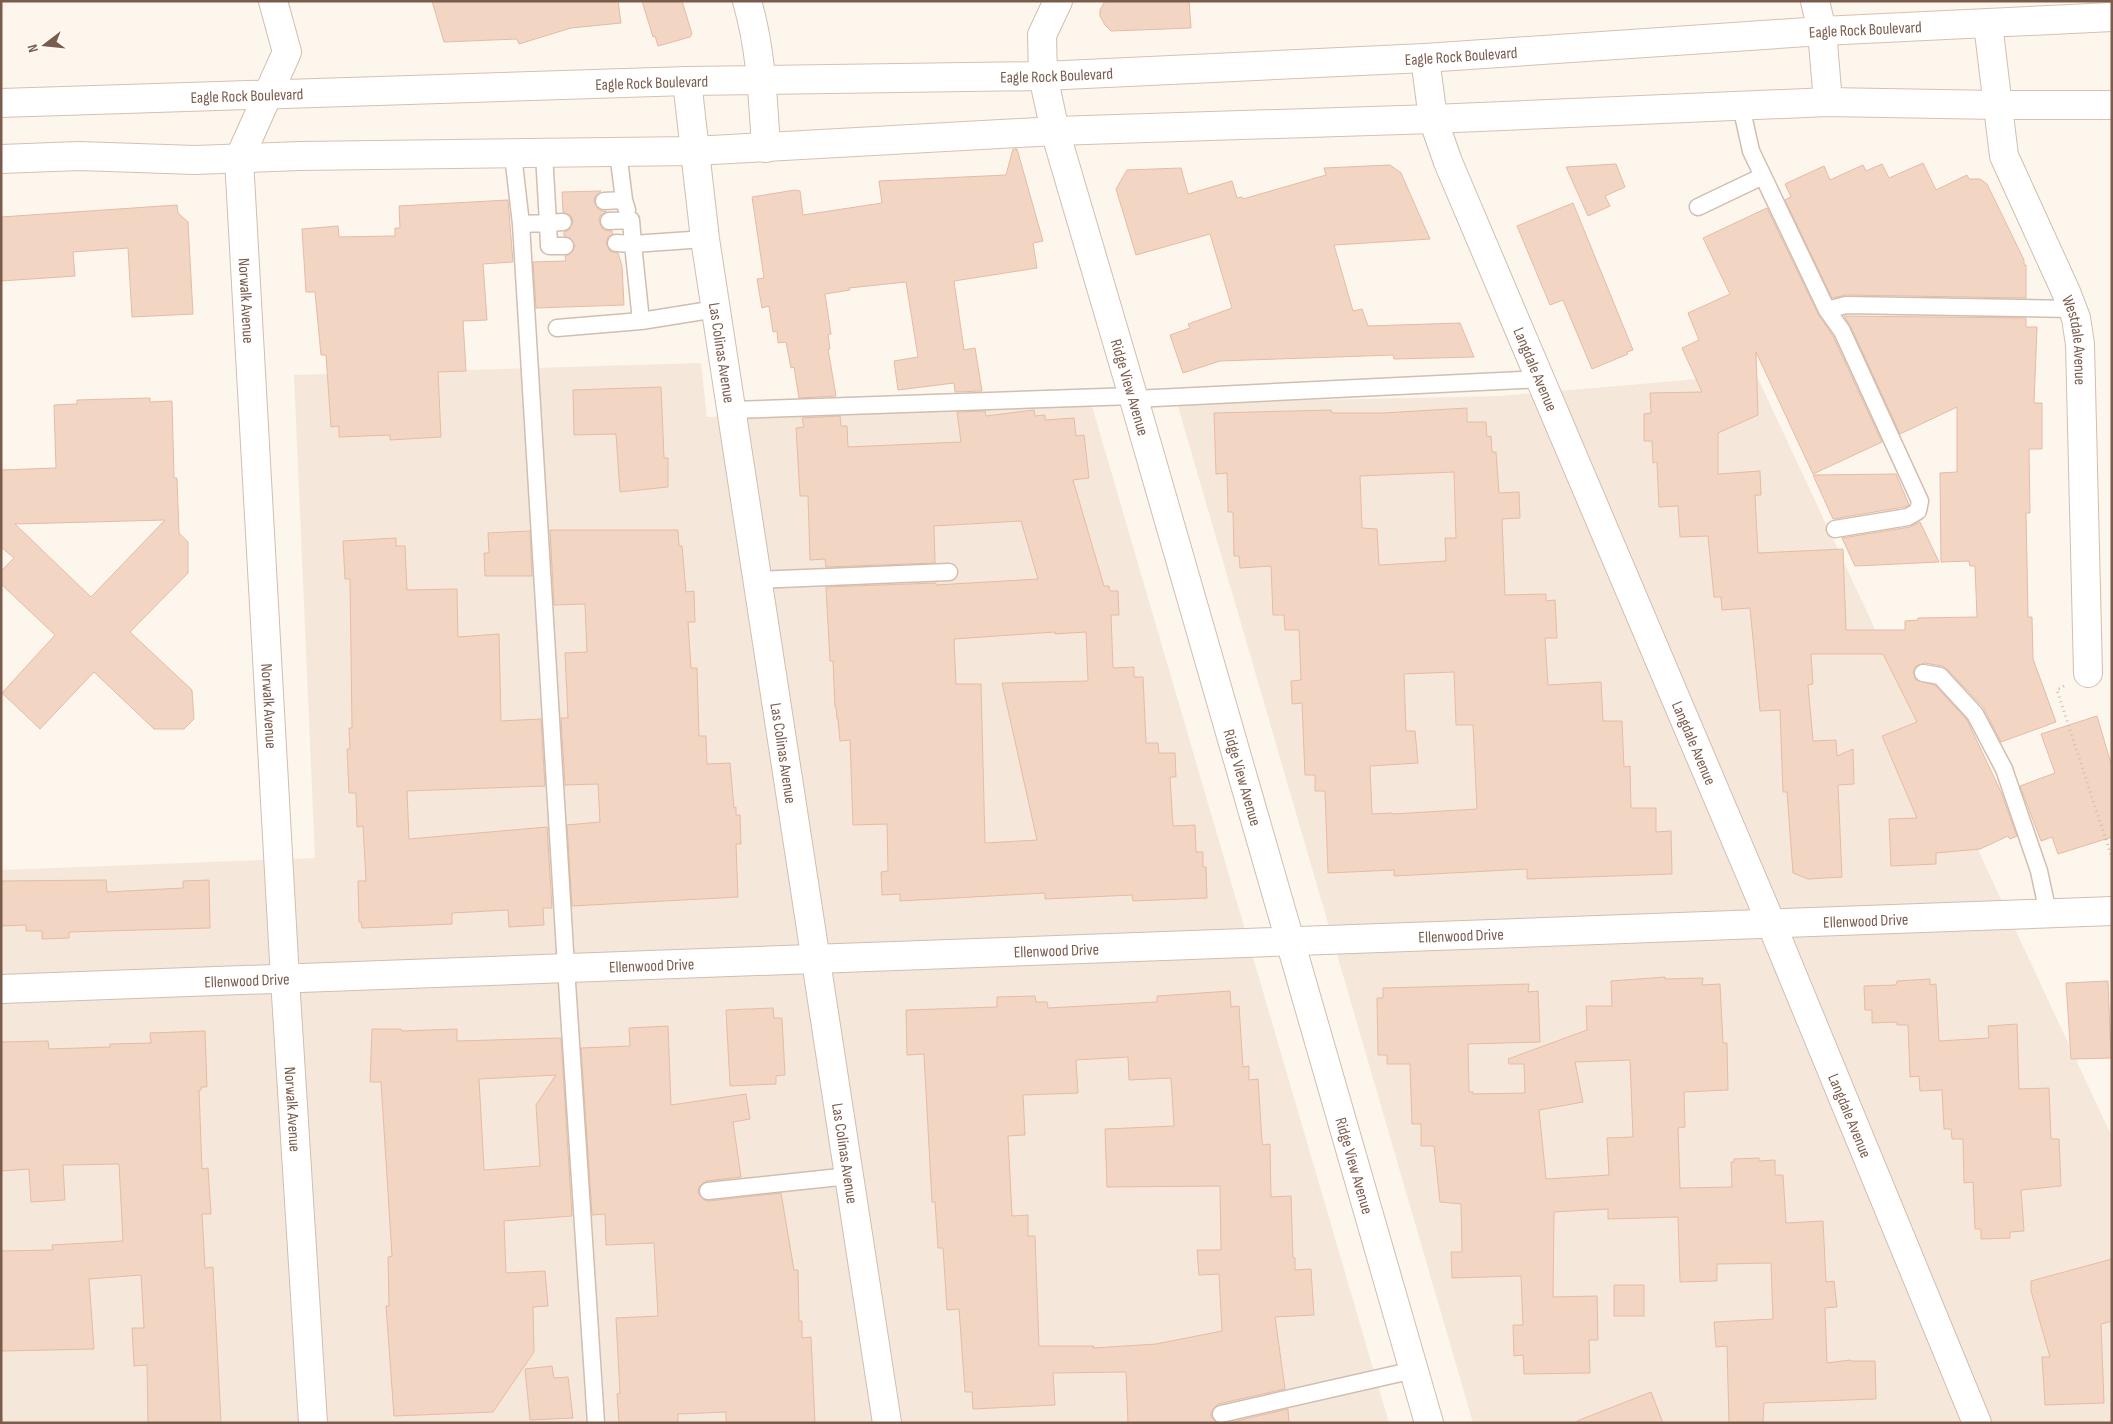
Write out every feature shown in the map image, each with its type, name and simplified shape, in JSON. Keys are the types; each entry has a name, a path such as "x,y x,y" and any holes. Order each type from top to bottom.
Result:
{"street":[{"name":"Norwalk Avenue","path":"273,1 287,52 239,159 285,979 313,1423"},
{"path":"747,1 752,17 762,81 766,148"},
{"name":"Ridge View Avenue","path":"1058,1 1042,35 1043,76 1055,131 1134,397 1429,1423"},
{"path":"1815,1 1822,31 1828,102"},
{"name":"Eagle Rock Boulevard","path":"1,103 687,81 1043,76 1425,58 1822,31 2112,17"},
{"name":"Westdale Avenue","path":"1988,24 2004,156 2073,309 2080,344 2088,673"},
{"name":"Langdale Avenue","path":"1425,58 1434,119 1448,162 1771,923 1977,1423"},
{"name":"Las Colinas Avenue","path":"687,81 705,239 887,1423"},
{"path":"1,159 79,156 195,160 300,156 513,155 694,151 1055,131 1434,119 1828,102 2112,105"},
{"name":"Ellenwood Drive","path":"1,989 566,967 1291,943 2112,911"}],"lane":[{"path":"1742,106 1751,151 1827,310 1842,331 1920,501 1918,511 1908,517 1835,529"},
{"path":"618,152 624,200 631,220 641,321"},
{"path":"544,154 555,203 556,223 549,246 565,246"},
{"path":"513,155 521,224 596,1423"},
{"path":"1698,207 1763,176"},
{"path":"604,201 624,200"},
{"path":"609,221 631,220"},
{"path":"521,224 556,223"},
{"path":"616,243 633,244 705,239"},
{"path":"1827,310 1846,305 2073,309"},
{"path":"557,328 641,321 716,309"},
{"path":"732,410 1134,397 1542,380"},
{"path":"757,580 949,572"},
{"path":"1923,673 1940,676 1975,714 2004,769 2039,872 2048,913"},
{"path":"708,1192 848,1176"},
{"path":"1221,1414 1414,1370"}],"path":[{"path":"2088,673 2057,690 2112,858"}],"shaded area":[{"path":"701,363 707,417 1092,406 1389,1423 1,1423 1,870 315,858 294,375"},
{"path":"1756,374 2112,1137 2112,1423 1473,1423 1177,403 1501,396"}],"building":[{"path":"432,1 618,1 621,23 571,28 519,44 517,39 444,42"},
{"path":"642,1 682,1 692,34 690,37 658,46 655,36 653,37"},
{"path":"1105,1 1189,1 1191,28 1111,31 1100,16 1100,10"},
{"path":"1013,149 1017,149 1043,241 1033,243 1037,268 954,281 964,350 975,348 982,391 955,392 954,383 898,390 894,361 918,357 906,282 849,288 850,290 825,294 831,334 828,335 830,349 828,349 836,396 799,398 794,367 791,368 786,342 778,343 777,331 773,332 769,306 762,308 757,279 764,278 752,197 795,190 800,191 803,215 882,203 879,181 1006,175"},
{"path":"1923,163 1936,190 1967,175 1969,179 1980,179 1987,184 2024,260 2024,265 2026,265 2026,298 1846,295 1832,298 1785,200 1791,197 1785,184 1824,166 1830,180 1863,165 1866,171 1882,164 1889,178"},
{"path":"1616,164 1625,187 1605,196 1610,206 1588,216 1566,167"},
{"path":"1390,165 1401,173 1430,239 1334,245 1353,311 1362,309 1368,326 1460,323 1474,357 1394,359 1393,355 1220,361 1183,373 1170,335 1190,328 1188,324 1232,308 1210,234 1136,255 1116,189 1127,170 1181,168 1188,194 1232,181 1237,198 1242,197 1243,199 1326,175 1324,168"},
{"path":"601,191 595,196 594,202 599,210 607,212 600,216 599,222 604,230 612,231 613,234 608,237 606,243 610,251 618,253 622,266 624,305 536,308 533,262 566,261 565,256 570,254 575,246 570,238 564,236 564,232 569,230 573,222 571,216 563,212 562,192"},
{"path":"508,200 513,262 483,264 487,320 463,321 466,371 438,372 441,437 390,440 390,435 339,437 339,426 331,427 326,355 321,355 315,292 306,292 302,229 338,226 339,237 395,236 395,228 400,228 399,206"},
{"path":"1573,203 1633,350 1627,352 1628,354 1592,369 1563,300 1550,305 1517,226"},
{"path":"177,205 178,213 188,222 193,314 132,317 128,248 73,252 75,276 1,281 1,217"},
{"path":"1767,208 1818,314 1833,336 1882,442 1813,474 1756,352 1758,415 1718,433 1718,474 1760,471 1761,495 1755,495 1758,553 1843,549 1846,630 1905,630 1905,621 1918,620 1918,618 1977,617 1975,566 1970,566 1969,561 1941,562 1940,473 1957,472 1957,407 1900,434 1851,327 1844,316 2026,318 2026,327 2037,327 2034,403 2042,403 2042,449 2029,449 2030,513 2026,513 2028,617 2032,617 2033,659 2056,722 2001,742 1983,707 1947,669 1942,666 1925,663 1916,666 1913,672 1916,680 1935,685 1967,720 2001,792 2017,836 2010,839 2008,836 1980,849 1936,853 1936,864 1891,866 1889,819 1917,818 1882,736 1917,722 1883,654 1811,654 1813,684 1808,685 1813,741 1836,740 1837,756 1853,749 1854,784 1838,785 1842,877 1808,879 1793,873 1787,792 1783,792 1780,710 1760,711 1750,608 1722,610 1721,597 1714,597 1708,536 1680,537 1678,506 1659,507 1657,462 1653,463 1652,441 1644,441 1644,414 1651,413 1650,393 1702,392 1682,348 1699,340 1688,313 1730,294 1703,238"},
{"path":"661,387 664,458 668,458 668,487 620,492 616,434 574,435 573,390"},
{"path":"150,398 150,402 172,401 174,478 177,478 179,533 188,542 188,573 130,632 192,690 194,719 184,729 154,729 94,672 40,729 2,693 55,635 1,584 1,571 14,558 1,547 1,470 56,468 54,405 77,404 77,400","holes":["165,520 91,597 15,524"]},
{"path":"1467,408 1467,422 1486,422 1487,437 1491,436 1492,452 1496,452 1499,493 1519,492 1520,518 1502,519 1505,595 1546,594 1546,601 1555,600 1557,638 1545,638 1548,685 1601,682 1603,721 1622,721 1624,767 1630,766 1631,808 1656,808 1656,832 1671,831 1672,874 1527,879 1527,869 1394,876 1394,870 1328,873 1325,791 1315,791 1315,775 1305,775 1302,703 1292,704 1291,681 1301,680 1299,630 1285,630 1284,615 1273,615 1271,566 1240,568 1239,556 1234,556 1233,512 1228,512 1227,473 1216,474 1214,413 1331,410 1332,413 1383,413","holes":["1454,472 1456,538 1445,538 1446,561 1379,565 1377,529 1362,528 1360,476","1454,672 1456,725 1473,725 1477,809 1372,814 1370,766 1418,763 1415,731 1406,731 1404,674"]},
{"path":"1034,410 1035,416 1045,415 1045,420 1074,418 1076,436 1084,435 1089,478 1073,480 1104,586 1109,586 1110,591 1118,591 1119,615 1111,615 1113,668 1134,667 1134,677 1143,677 1146,743 1158,743 1159,753 1175,753 1176,777 1170,777 1173,826 1195,825 1196,852 1203,852 1203,867 1206,867 1207,898 1133,901 1132,895 1045,899 1045,893 900,901 900,894 882,895 881,872 888,871 887,824 853,825 850,740 840,741 835,707 833,661 830,661 826,587 936,583 936,585 1038,579 1021,521 934,526 935,563 826,567 825,559 810,560 808,496 800,496 796,428 804,427 802,418 840,416 841,426 847,426 848,447 961,442 957,412 985,411 986,416","holes":["1055,632 1055,634 1086,632 1088,681 1002,683 1037,840 985,843 981,684 956,684 954,639"]},
{"path":"1896,474 1909,505 1833,519 1813,475"},
{"path":"1920,522 1939,562 1855,566 1842,538 1910,527"},
{"path":"550,530 678,530 679,546 682,546 686,592 694,591 695,622 688,622 691,668 697,668 699,736 706,736 707,764 730,763 734,808 736,807 736,815 740,815 741,844 736,844 738,897 572,906 567,825 600,822 598,784 565,785 561,718 568,718 565,653 587,652 585,604 554,605"},
{"path":"530,531 532,576 485,576 484,553 489,553 488,533"},
{"path":"396,538 396,546 405,546 407,590 457,589 458,637 499,634 501,721 541,719 545,786 407,791 409,839 547,827 552,908 543,908 544,925 509,927 508,910 452,913 452,924 362,928 361,922 359,922 358,881 366,881 363,826 357,827 356,793 349,793 347,749 350,749 349,728 352,728 350,579 345,579 343,541"},
{"path":"2097,716 2112,767 2112,837 2058,854 2052,837 2041,841 2020,786 2055,773 2041,734"},
{"path":"106,880 107,892 183,888 183,881 209,880 210,928 69,932 69,938 42,939 42,931 26,931 26,925 1,926 1,881"},
{"path":"1665,977 1665,979 1703,978 1702,985 1720,984 1723,1043 1727,1043 1728,1090 1684,1092 1685,1127 1678,1128 1680,1188 1732,1187 1731,1162 1734,1162 1734,1159 1759,1158 1759,1161 1775,1160 1775,1175 1783,1175 1786,1223 1823,1221 1826,1282 1834,1281 1837,1307 1825,1308 1827,1363 1850,1360 1875,1361 1876,1399 1764,1403 1763,1423 1729,1423 1727,1346 1716,1347 1714,1322 1773,1319 1771,1263 1717,1264 1717,1281 1680,1282 1678,1217 1608,1219 1608,1209 1554,1212 1553,1297 1597,1296 1598,1340 1589,1340 1590,1373 1524,1374 1523,1355 1514,1356 1513,1325 1523,1325 1521,1276 1452,1278 1451,1252 1462,1252 1461,1204 1440,1202 1434,1146 1421,1146 1421,1124 1412,1124 1410,1064 1387,1064 1387,1055 1378,1055 1377,998 1383,998 1383,988 1529,984 1528,992 1538,991 1540,1042 1468,1044 1469,1092 1473,1092 1473,1094 1525,1093 1524,1064 1509,1064 1508,1059 1587,1030 1586,1006 1612,1006 1611,981","holes":["1630,1060 1633,1137 1607,1138 1609,1175 1546,1179 1539,1110 1583,1102 1575,1062"]},
{"path":"1930,979 1930,985 1936,984 1939,1041 1989,1038 1988,1026 2017,1024 2019,1089 2049,1088 2051,1139 2059,1139 2061,1186 2021,1190 2024,1231 2010,1232 2010,1238 1981,1239 1981,1229 1975,1229 1973,1182 1964,1183 1963,1139 1952,1139 1951,1129 1944,1129 1942,1090 1920,1091 1919,1076 1910,1077 1908,1025 1897,1025 1897,1022 1872,1023 1872,1010 1865,1010 1864,986 1896,985 1897,981"},
{"path":"2108,981 2111,1058 2071,1059 2066,983"},
{"path":"1230,991 1231,1007 1239,1006 1243,1067 1249,1066 1249,1080 1258,1079 1262,1141 1263,1145 1270,1144 1271,1197 1291,1196 1295,1270 1311,1269 1314,1315 1275,1317 1285,1389 1218,1404 1211,1412 1211,1417 1217,1423 1128,1423 1126,1372 1053,1373 1055,1405 973,1409 972,1392 965,1392 959,1309 947,1310 943,1248 938,1248 935,1202 932,1202 924,1054 907,1055 906,1010 997,1007 997,997 1035,996 1036,1002 1047,1002 1048,1008 1157,1002 1157,996","holes":["1128,1057 1129,1080 1171,1078 1174,1126 1105,1129 1107,1187 1220,1186 1221,1250 1197,1250 1199,1275 1219,1274 1222,1331 1156,1344 1093,1348 1094,1346 1039,1346 1035,1236 1028,1236 1028,1215 1012,1216 1008,1136 1025,1135 1023,1095 1078,1093 1076,1060"]},
{"path":"773,1008 774,1018 782,1018 785,1075 776,1076 776,1084 730,1086 726,1010"},
{"path":"668,1026 671,1105 746,1094 750,1119 733,1122 741,1177 706,1181 699,1187 698,1193 704,1200 709,1201 781,1193 794,1270 798,1270 799,1321 802,1321 802,1338 811,1337 815,1423 726,1423 726,1412 678,1414 678,1423 619,1423 617,1394 620,1393 616,1318 658,1316 654,1243 606,1245 605,1214 592,1215 581,1048 630,1046 629,1028"},
{"path":"372,1029 401,1029 402,1031 457,1029 457,1041 561,1038 572,1216 504,1221 506,1273 545,1271 548,1306 533,1307 534,1352 493,1412 394,1416 386,1306 389,1306 388,1257 392,1256 381,1082 370,1082","holes":["556,1075 536,1105 540,1166 484,1170 479,1079"]},
{"path":"205,1031 207,1087 201,1087 201,1090 199,1090 202,1169 208,1168 211,1214 202,1214 205,1268 213,1267 221,1423 148,1423 147,1365 134,1366 132,1328 144,1328 141,1275 89,1279 94,1349 1,1351 1,1251 53,1250 52,1245 123,1241 119,1164 63,1165 65,1200 31,1202 29,1169 1,1171 1,1042 48,1041 49,1049 110,1047 110,1044 151,1043 150,1033"},
{"path":"2112,1259 2112,1321 2101,1324 2104,1403 2045,1405 2042,1357 2050,1357 2031,1291 2031,1281"},
{"path":"1614,1285 1644,1285 1644,1316 1614,1316"},
{"path":"552,1366 554,1378 568,1377 573,1418 530,1420 525,1369"},
{"path":"1651,1392 1663,1423 1577,1423 1577,1421"},
{"path":"1288,1409 1289,1423 1228,1423"}]}
